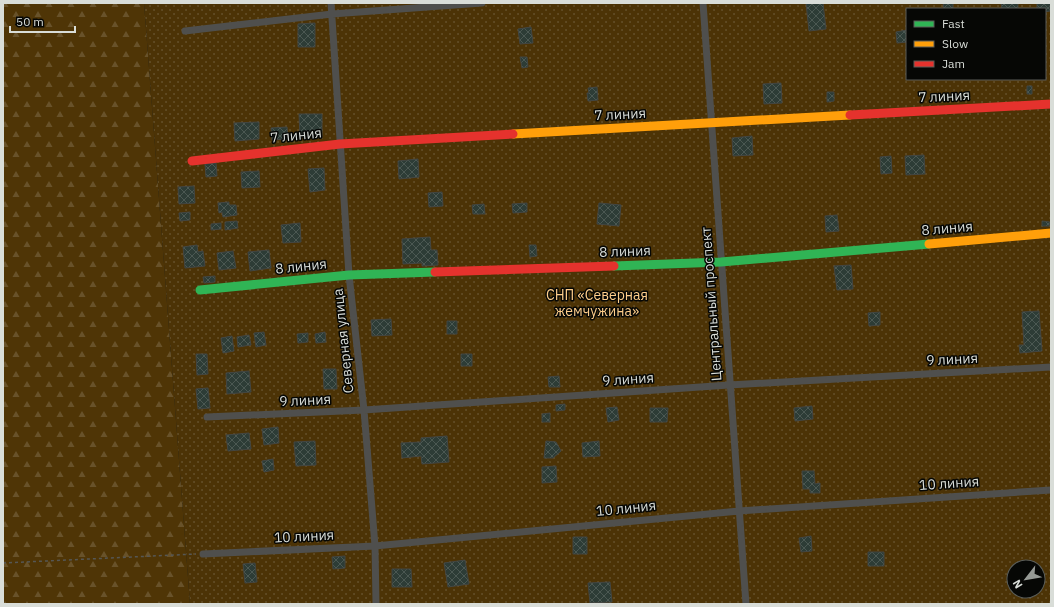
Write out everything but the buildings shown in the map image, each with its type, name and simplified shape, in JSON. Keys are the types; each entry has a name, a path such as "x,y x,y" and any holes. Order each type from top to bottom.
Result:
{"street":[{"name":"Северная улица","path":"331,3 349,275 364,410 375,546 376,604"},
{"path":"185,31 332,14 482,3"},
{"name":"Центральный проспект","path":"703,3 746,604"},
{"name":"7 линия","path":"192,161 340,144 1051,104"},
{"name":"8 линия","path":"200,290 349,275 721,262 1051,233"},
{"name":"9 линия","path":"207,417 364,410 730,385 1051,367"},
{"name":"10 линия","path":"203,554 375,546 739,510 1051,490"}],"path":[{"path":"3,563 203,554"}],"green space":[{"path":"3,3 144,3 190,604 3,604"},
{"name":"СНП «Северная жемчужина»","path":"144,3 1051,3 1051,604 190,604"}],"traffic: fast":[{"path":"614,266 721,262 929,244"},
{"path":"200,290 349,275 435,272"}],"traffic: slow":[{"path":"513,134 850,115"},
{"path":"929,244 1051,233"}],"traffic: jam":[{"path":"850,115 1051,104"},
{"path":"192,161 340,144 513,134"},
{"path":"435,272 614,266"}]}
